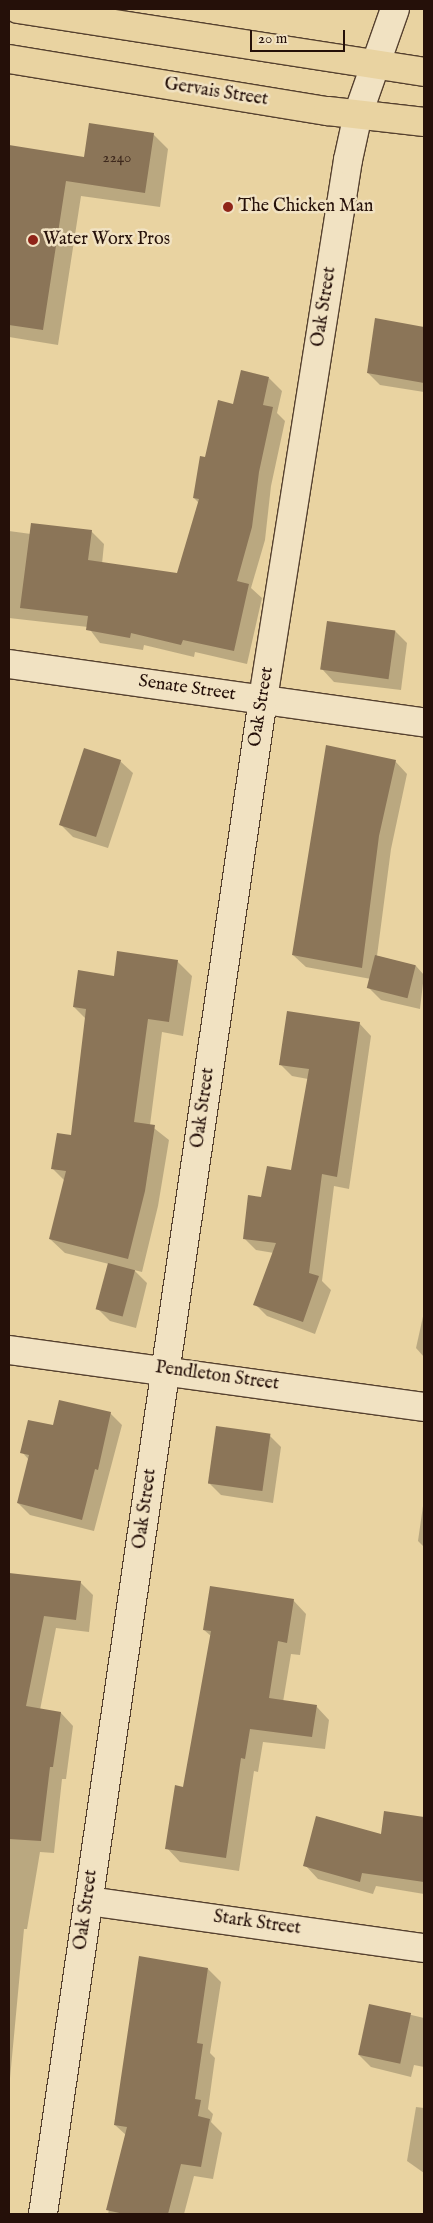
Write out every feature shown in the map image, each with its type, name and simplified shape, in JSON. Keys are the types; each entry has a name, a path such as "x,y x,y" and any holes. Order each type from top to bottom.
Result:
{"main road":[{"path":"18,9 424,72"},
{"name":"Gervais Street","path":"9,59 358,114 424,122"}],"street":[{"name":"Oak Street","path":"43,2214 263,699 358,114 395,9"},
{"name":"Senate Street","path":"9,664 424,722"},
{"name":"Pendleton Street","path":"9,1350 166,1369 424,1407"},
{"name":"Stark Street","path":"89,1901 424,1948"}],"building":[{"name":"Water Worx Pros","path":"89,123 154,133 145,193 66,181 43,330 9,325 9,145 84,157"},
{"path":"375,318 424,327 424,383 367,373"},
{"path":"241,370 269,377 263,405 273,407 259,472 252,527 237,581 249,584 234,651 183,640 181,645 131,633 130,638 86,630 88,616 20,608 31,523 92,530 88,560 177,573 199,499 193,498 200,456 205,457 218,400 233,404"},
{"path":"327,621 395,631 389,679 320,670"},
{"path":"326,745 396,760 379,836 362,968 292,955"},
{"path":"84,748 121,760 96,837 59,825"},
{"path":"117,951 178,960 169,1022 148,1019 134,1122 155,1125 145,1191 128,1259 49,1239 66,1171 51,1169 57,1133 71,1135 86,1009 73,1007 78,970 114,976"},
{"path":"375,955 416,965 408,998 367,988"},
{"path":"287,1011 360,1022 337,1177 322,1174 309,1273 319,1276 303,1322 253,1305 276,1243 243,1239 248,1195 261,1197 267,1166 291,1170 309,1069 279,1065"},
{"path":"108,1263 135,1270 123,1317 96,1309"},
{"path":"59,1400 111,1412 98,1470 95,1469 82,1520 17,1503 29,1455 20,1453 28,1420 53,1425"},
{"path":"216,1426 270,1434 262,1491 208,1483"},
{"path":"9,1573 81,1581 76,1620 44,1616 26,1706 61,1712 53,1767 50,1767 41,1841 9,1839"},
{"path":"210,1586 294,1599 287,1643 278,1641 269,1698 317,1705 312,1737 250,1729 245,1759 241,1758 226,1858 165,1849 175,1785 183,1787 211,1631 203,1630"},
{"path":"384,1811 424,1817 424,1882 362,1873 360,1882 303,1866 316,1816 381,1834"},
{"path":"139,1956 208,1968 197,2043 203,2044 195,2099 201,2100 198,2116 210,2119 201,2167 181,2164 168,2214 124,2214 106,2210 127,2127 114,2125"},
{"path":"369,2004 411,2013 400,2064 358,2055"}],"place":[{"name":"The Chicken Man","path":"228,207"},
{"name":"Water Worx Pros","path":"33,240"}]}
